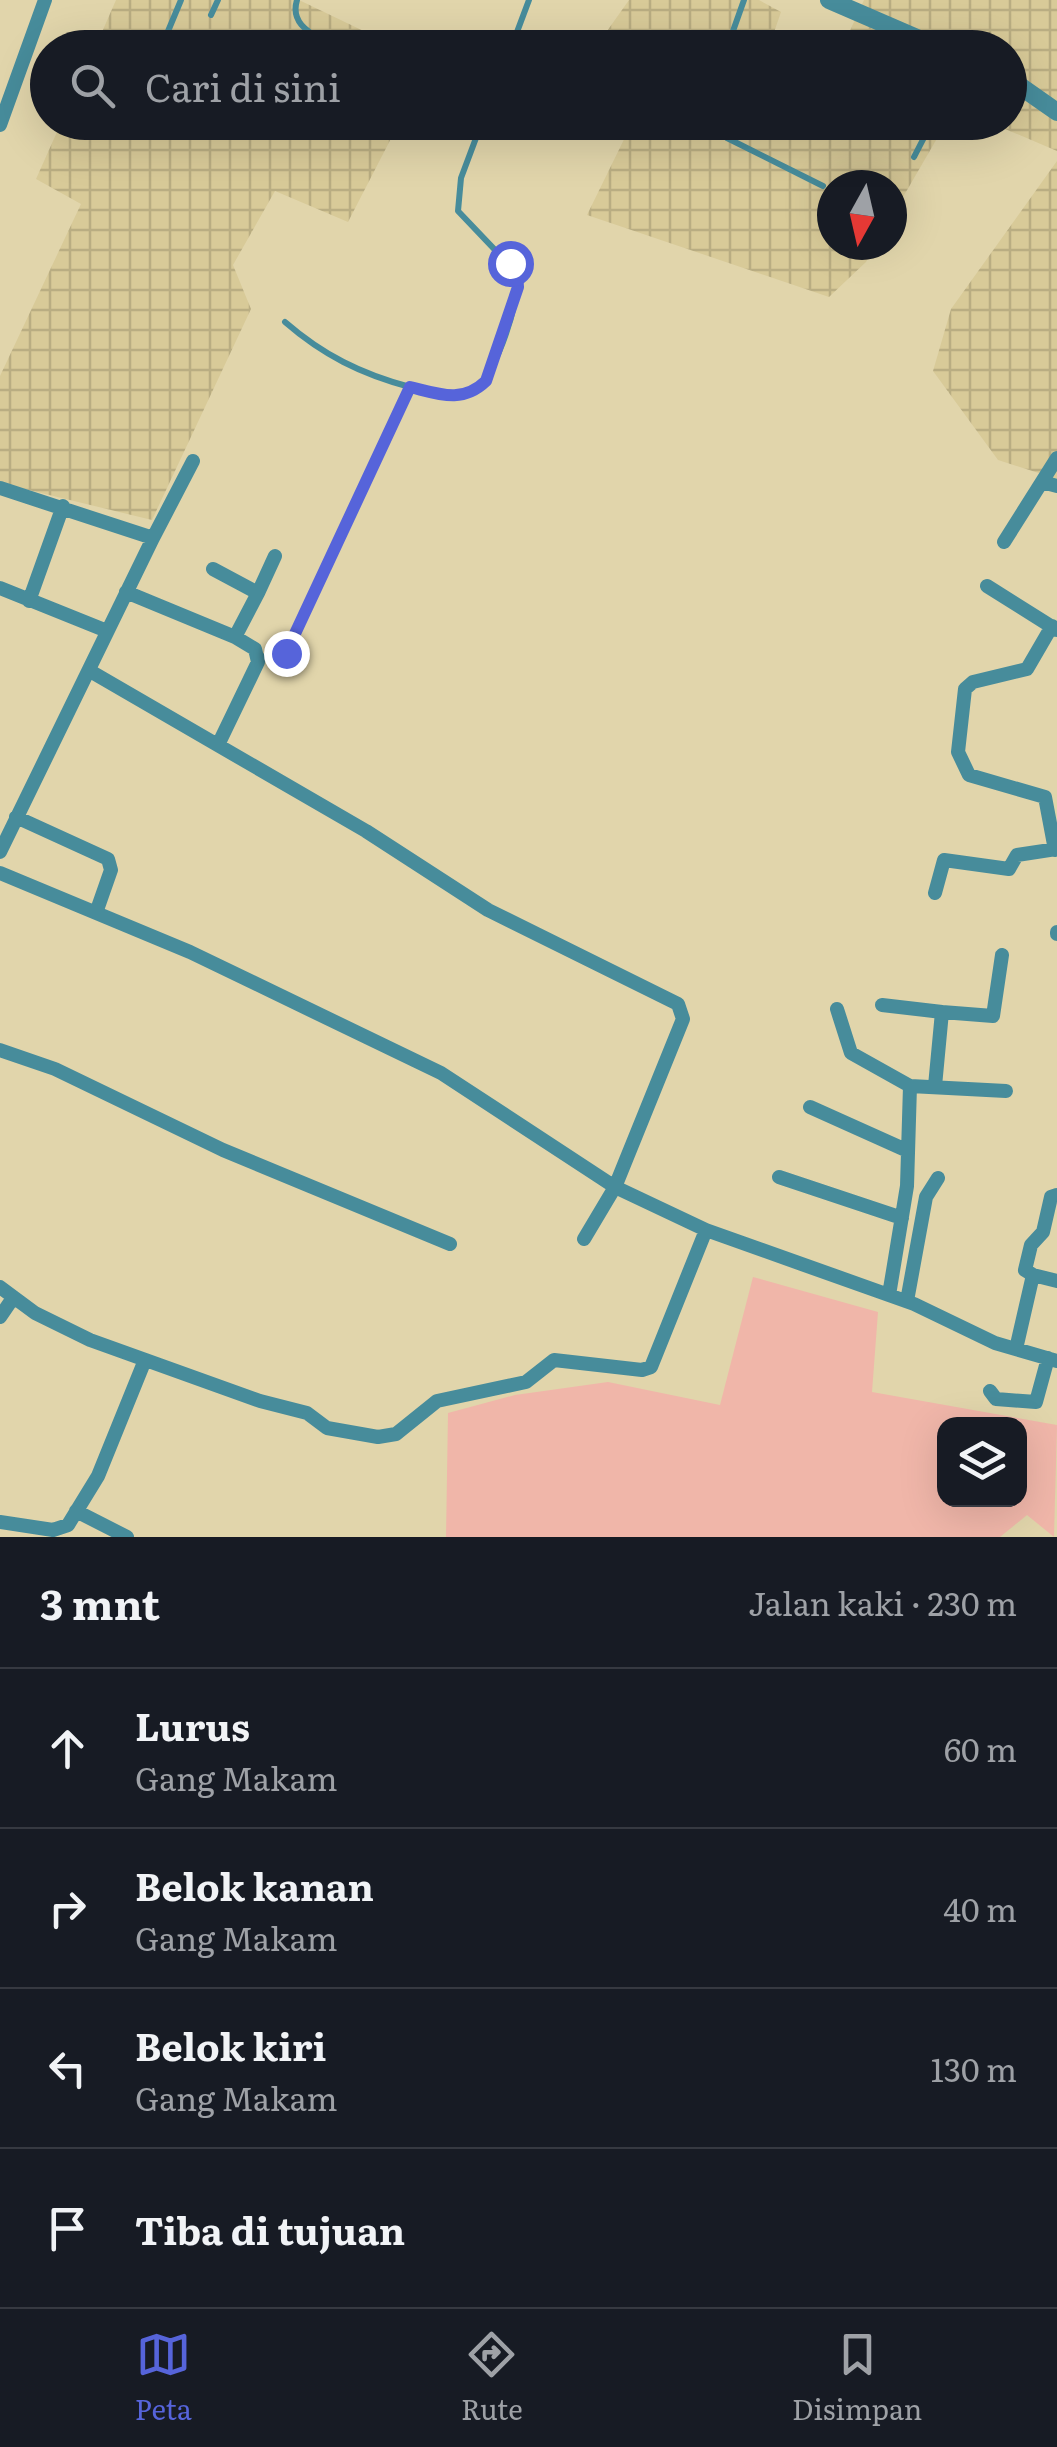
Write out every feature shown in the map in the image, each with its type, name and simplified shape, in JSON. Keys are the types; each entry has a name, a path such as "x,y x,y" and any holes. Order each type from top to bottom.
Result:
{"street":[{"path":"34,30 45,0"},
{"path":"829,0 898,30"},
{"path":"0,125 30,42"},
{"path":"1027,91 1057,112"},
{"path":"1004,542 1050,484 1057,458"},
{"path":"0,852 193,461"},
{"path":"0,488 152,538"},
{"path":"28,601 63,506"},
{"path":"235,637 276,556"},
{"path":"213,569 258,592"},
{"path":"935,893 944,860 1006,869 1019,854 1056,850 1045,796 969,776 958,752 965,689 1026,669 1054,628 987,586"},
{"path":"0,588 108,631"},
{"path":"126,592 235,637 257,656 246,690 218,745"},
{"path":"90,671 366,831 488,910 678,1004 683,1019 615,1187 584,1239"},
{"path":"16,817 108,859 111,870 96,910"},
{"path":"0,872 96,910 441,1073 615,1187 706,1230 907,1301 1016,1349 1052,1360 1036,1402 996,1399 990,1391"},
{"path":"882,1004 992,1016 1002,955"},
{"path":"837,1009 851,1053 910,1086 1006,1091"},
{"path":"936,1086 942,1012"},
{"path":"0,1050 55,1069 223,1150 450,1244"},
{"path":"889,1295 902,1218 910,1086"},
{"path":"810,1108 908,1151"},
{"path":"779,1177 902,1218"},
{"path":"907,1301 926,1197 938,1178"},
{"path":"1057,1195 1051,1197 1043,1232 1027,1255 1025,1270 1057,1280"},
{"path":"0,1286 13,1298 65,1328 144,1360 307,1413 327,1428 378,1438 396,1434 437,1401 526,1382 554,1360 642,1370 651,1367 706,1230"},
{"path":"1016,1349 1032,1275"},
{"path":"0,1318 13,1298"},
{"path":"0,1522 62,1528 98,1476 144,1360"},
{"path":"76,1511 127,1537"}],"lane":[{"path":"168,30 180,0"},
{"path":"211,15 218,0"},
{"path":"297,0 294,11 299,24 308,30"},
{"path":"518,30 529,0"},
{"path":"733,30 744,0"},
{"path":"286,322 314,348 354,370 458,398 474,392 494,365 518,287 517,273 510,263 458,210 461,178 475,140"},
{"path":"731,140 817,183"},
{"path":"914,157 923,140"},
{"path":"257,656 279,658 286,653 410,387"}],"shaded area":[{"path":"116,0 299,0 362,30 103,30"},
{"path":"629,0 759,0 781,12 775,30 608,30"},
{"path":"864,0 1057,0 1057,151 1027,138 1027,30 850,30"},
{"path":"53,140 390,140 348,222 275,191 233,265 251,309 152,520 0,483 0,376 81,204 36,179"},
{"path":"624,140 936,140 907,190 907,170 817,170 817,260 867,260 829,297 587,215"},
{"path":"1057,161 1057,479 998,460 933,371 951,309"},
{"path":"753,1277 878,1312 872,1392 1012,1417 937,1417 937,1507 1027,1507 1027,1420 1057,1425 1054,1537 1027,1515 1000,1537 446,1537 448,1413 515,1395 608,1382 720,1405"}],"route":[{"path":"286,653 410,387 458,398 474,392 486,381 518,287 517,273 510,263"}]}
